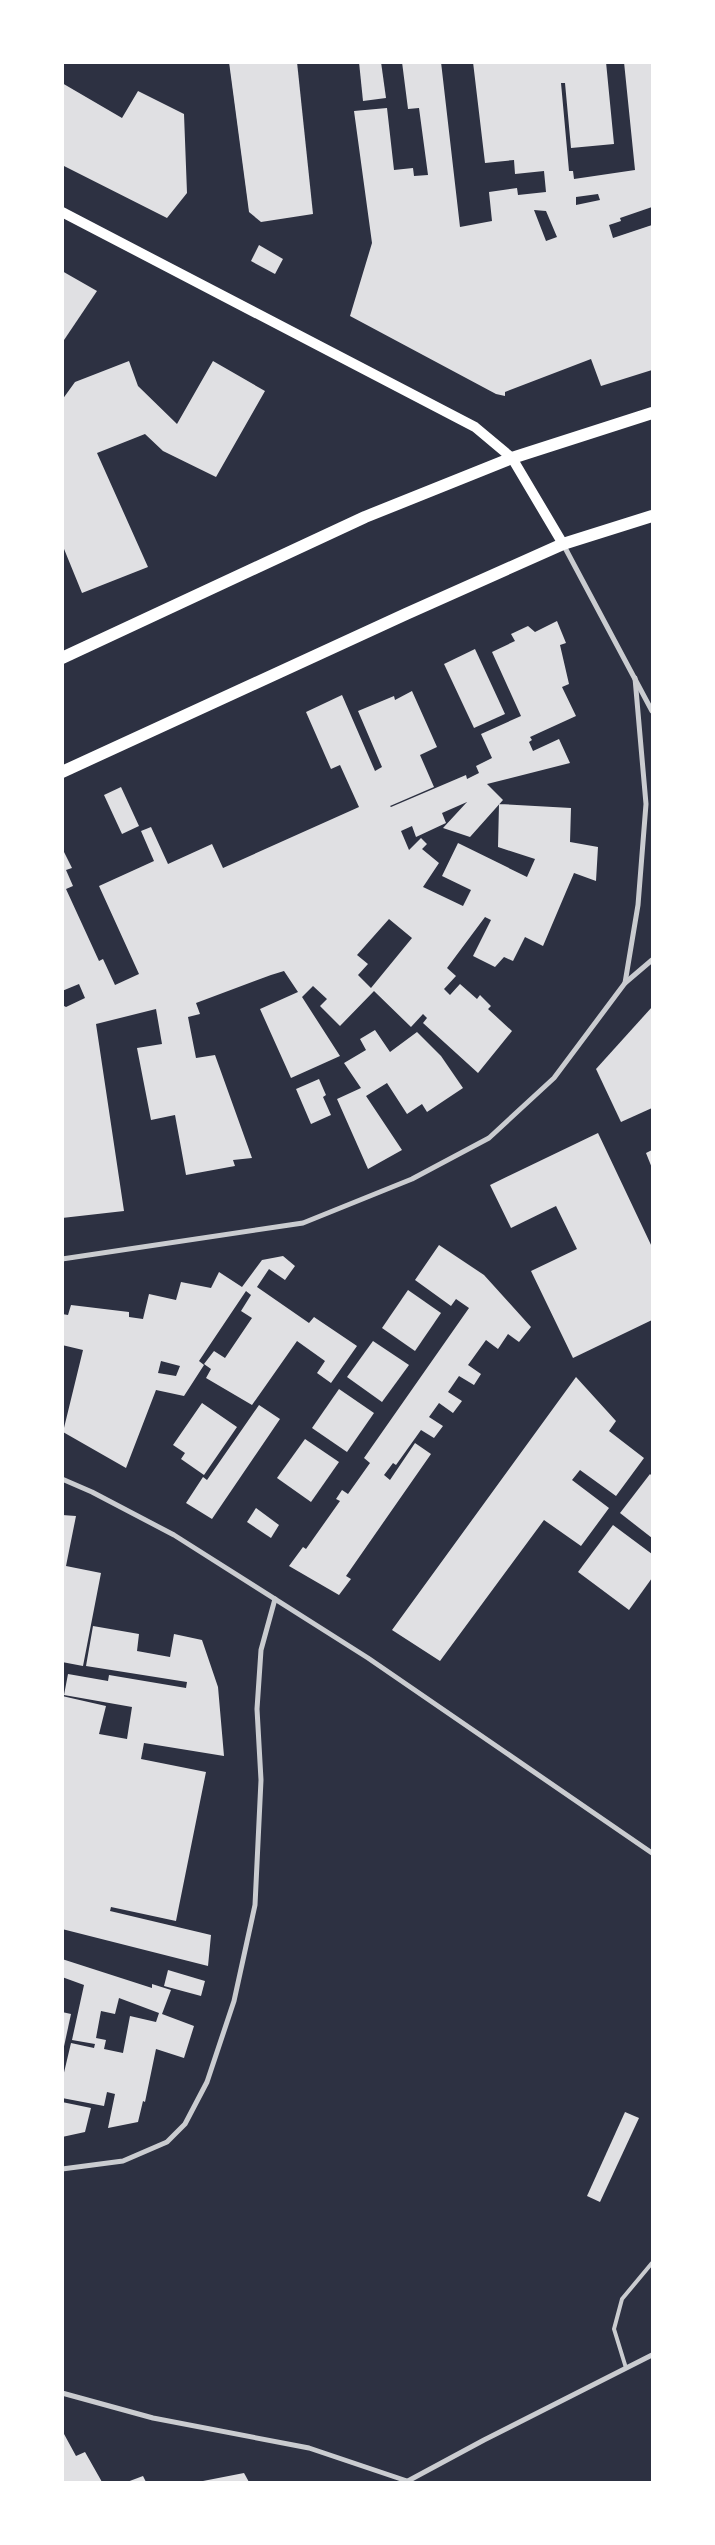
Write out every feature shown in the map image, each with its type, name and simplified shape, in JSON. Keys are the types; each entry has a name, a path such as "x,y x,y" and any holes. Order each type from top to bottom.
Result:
{"main road":[{"path":"62,212 475,427 512,458 563,544"},
{"path":"62,658 365,517 512,458 652,413"},
{"path":"62,772 429,603 563,544 652,516"}],"street":[{"path":"563,544 652,711"},
{"path":"625,983 638,905 646,804 635,678"},
{"path":"62,1259 303,1223 412,1179 490,1138 554,1078 625,983 652,960"},
{"path":"62,1479 92,1492 174,1536 275,1599 368,1658 652,1853"},
{"path":"62,2169 123,2161 167,2142 185,2124 206,2082 234,2001 255,1904 261,1780 257,1709 261,1650 275,1599"},
{"path":"62,2392 153,2418 309,2448 406,2482 484,2440 652,2355"}],"lane":[{"path":"626,2368 614,2328 622,2299 652,2263"}],"building":[{"path":"229,62 297,62 313,214 261,222 249,212"},
{"path":"359,62 381,62 386,98 363,101"},
{"path":"402,62 441,62 460,227 492,221 489,192 517,188 518,195 546,192 544,171 515,174 514,160 485,163 473,62 606,62 614,144 571,148 565,83 561,83 569,171 573,171 574,179 635,170 624,62 652,62 652,207 620,218 621,221 609,225 613,238 652,225 652,370 601,386 591,359 505,392 505,396 496,394 350,316 372,243 354,111 387,108 394,170 413,168 414,176 428,175 419,108 408,109","holes":["598,194 600,200 576,205 576,197","534,210 546,211 557,237 546,241"]},
{"path":"62,83 122,118 138,91 184,114 187,193 167,218 62,165"},
{"path":"259,245 283,259 275,274 251,261"},
{"path":"62,271 97,291 62,343"},
{"path":"129,361 138,386 177,424 213,361 265,391 216,477 163,451 145,434 97,453 148,567 82,593 62,544 62,400 75,382"},
{"path":"557,621 566,643 560,645 569,684 562,687 576,716 530,737 532,740 529,742 533,751 559,739 570,763 487,784 503,800 499,804 571,808 570,842 598,847 596,881 574,873 543,946 525,937 513,961 504,957 495,967 473,956 491,920 485,917 447,968 456,976 444,989 450,995 460,984 477,999 480,995 491,1006 488,1009 512,1031 478,1073 423,1023 427,1018 423,1014 411,1027 374,991 340,1026 320,1006 327,999 313,986 302,997 340,1056 291,1078 260,1009 298,992 284,971 271,975 196,1003 200,1014 188,1017 196,1058 215,1055 252,1158 233,1160 235,1166 186,1175 175,1115 151,1120 137,1048 162,1044 156,1009 96,1024 124,1211 62,1218 62,1005 66,1007 85,998 79,984 62,991 62,848 72,868 66,870 73,886 66,889 99,961 103,959 115,985 139,974 99,886 154,861 141,831 151,827 168,864 212,844 223,868 359,807 340,765 331,769 306,712 342,695 375,771 382,767 358,711 394,696 395,700 412,691 437,747 420,755 434,787 391,807 466,775 467,779 479,773 476,766 492,758 481,734 521,716 492,652 515,641 511,634 528,626 535,632","holes":["467,802 443,828 470,837 499,804 498,847 535,859 527,877 458,843 442,876 471,890 463,906 423,887 439,863 422,849 427,844 421,838 409,850 401,831 412,826 416,837 446,823 442,813","389,919 412,938 371,988 358,975 368,964 357,955"]},
{"path":"475,649 505,714 474,728 444,664"},
{"path":"121,787 139,826 122,834 104,795"},
{"path":"652,1007 652,1108 621,1122 596,1069"},
{"path":"375,1030 390,1052 417,1032 441,1056 463,1088 427,1112 422,1104 407,1114 387,1083 366,1096 402,1150 368,1169 337,1099 361,1088 344,1063 366,1050 360,1039"},
{"path":"319,1079 326,1095 323,1097 331,1115 311,1124 296,1089"},
{"path":"598,1133 652,1247 652,1320 573,1358 531,1271 577,1249 556,1206 511,1228 490,1185"},
{"path":"652,1150 652,1168 646,1153"},
{"path":"439,1245 484,1275 531,1327 519,1342 508,1334 498,1349 486,1340 468,1365 481,1374 474,1385 459,1376 448,1392 462,1401 453,1413 439,1403 429,1417 443,1426 434,1438 421,1430 396,1465 393,1463 384,1475 390,1480 415,1443 431,1454 346,1576 351,1579 339,1595 289,1566 303,1547 306,1549 340,1501 336,1499 342,1490 348,1494 370,1463 364,1458 469,1308 456,1299 451,1306 415,1280"},
{"path":"283,1256 295,1266 285,1280 269,1269 257,1287 309,1323 314,1317 357,1346 331,1383 317,1373 325,1361 297,1341 252,1405 206,1378 211,1369 204,1364 214,1351 225,1358 252,1318 241,1311 251,1295 246,1291 199,1361 204,1365 184,1396 156,1390 126,1468 63,1432 83,1350 62,1345 62,1314 68,1315 71,1305 129,1312 129,1317 143,1319 149,1294 176,1300 181,1282 211,1288 219,1272 242,1287 262,1260","holes":["161,1361 180,1366 176,1376 158,1373"]},
{"path":"408,1290 441,1313 415,1351 382,1328"},
{"path":"373,1341 409,1365 382,1402 347,1377"},
{"path":"576,1377 616,1421 609,1431 644,1458 616,1496 580,1470 572,1480 609,1508 581,1546 544,1520 440,1661 392,1630"},
{"path":"339,1389 374,1413 347,1452 312,1428"},
{"path":"202,1403 237,1427 204,1475 181,1459 185,1453 173,1445"},
{"path":"259,1405 280,1419 212,1519 186,1503 203,1477 207,1480"},
{"path":"305,1439 339,1462 311,1502 277,1478"},
{"path":"650,1474 652,1476 652,1538 620,1513"},
{"path":"256,1508 279,1525 271,1538 247,1522"},
{"path":"62,1515 76,1516 66,1566 101,1573 83,1666 62,1662"},
{"path":"613,1525 652,1554 652,1578 629,1610 578,1572"},
{"path":"93,1626 139,1634 137,1651 170,1657 174,1634 202,1640 218,1687 224,1756 144,1743 141,1759 206,1772 176,1921 111,1907 110,1911 211,1935 208,1966 62,1929 62,1696 106,1706 99,1734 127,1739 132,1707 64,1695 68,1674 108,1681 109,1675 186,1688 187,1682 86,1666"},
{"path":"62,1959 152,1988 152,1984 171,1990 162,2014 194,2026 184,2058 156,2049 145,2102 143,2101 138,2122 108,2128 115,2094 107,2092 104,2106 62,2098 62,2081 71,2043 94,2048 95,2044 72,2040 84,1985 62,1977","holes":["119,1998 159,2013 156,2022 130,2016 123,2053 104,2049 106,2040 96,2038 101,2011 115,2014"]},
{"path":"168,1970 205,1981 201,1996 164,1986"},
{"path":"62,2012 71,2014 63,2051 62,2051"},
{"path":"62,2102 91,2108 85,2132 62,2137"},
{"path":"625,2112 639,2118 600,2202 587,2196"},
{"path":"64,2434 76,2456 85,2452 102,2482 62,2482"},
{"path":"244,2473 249,2482 203,2481"},
{"path":"143,2476 146,2482 127,2482"}]}
